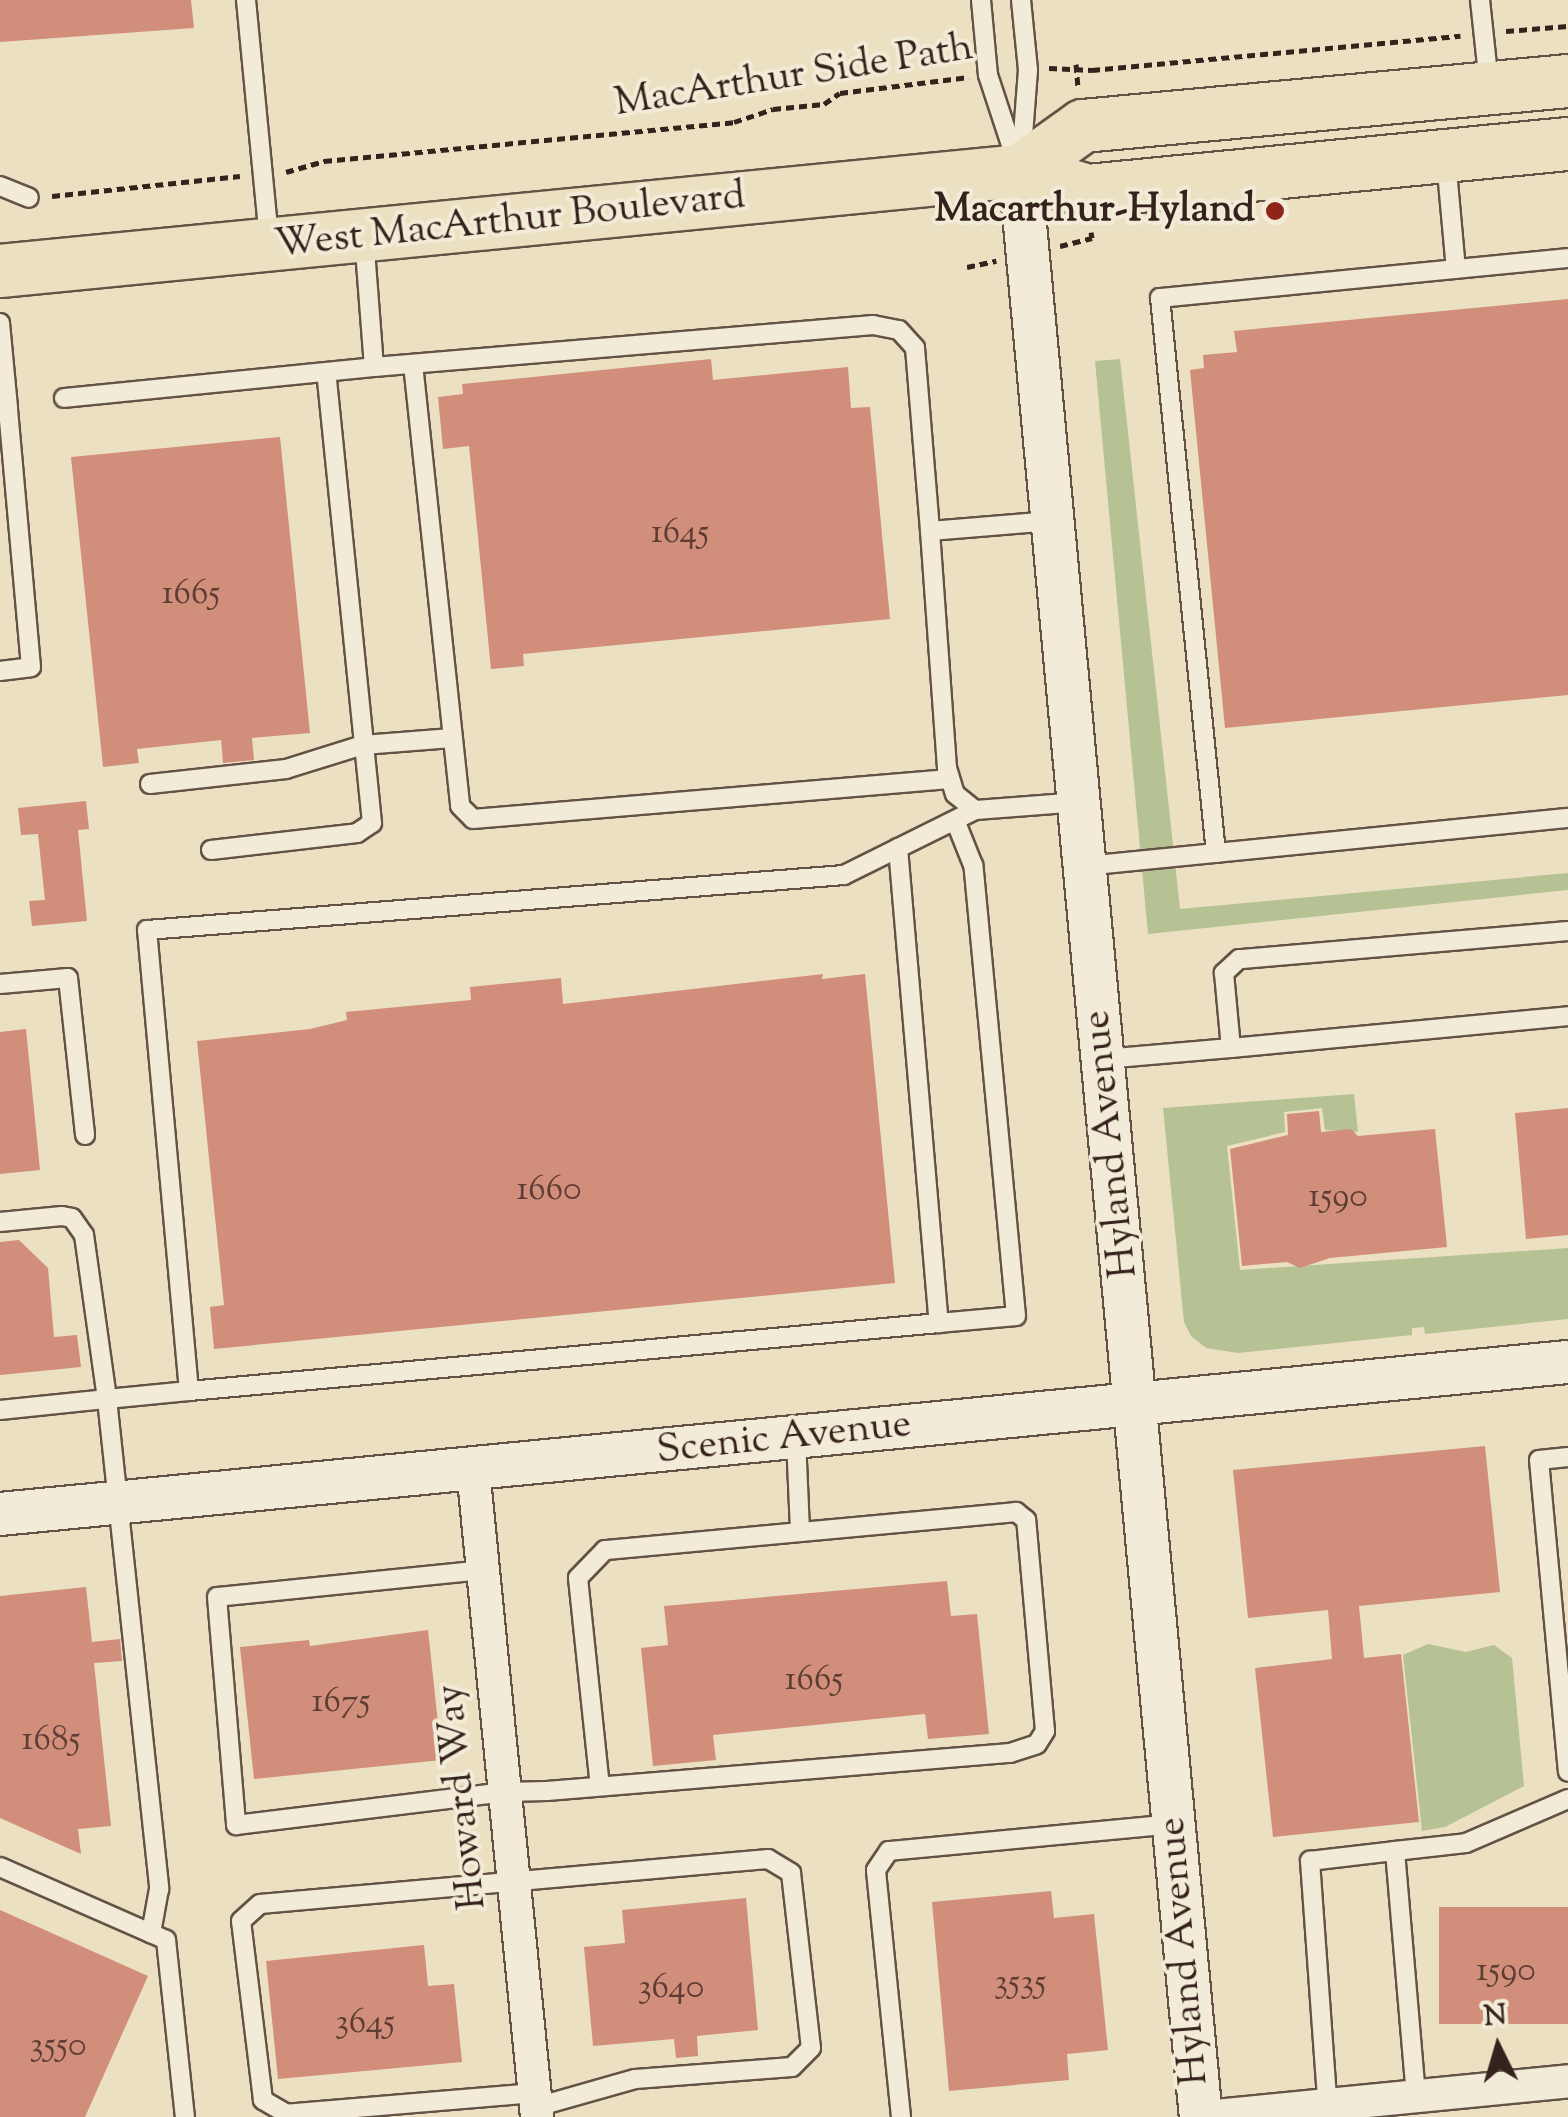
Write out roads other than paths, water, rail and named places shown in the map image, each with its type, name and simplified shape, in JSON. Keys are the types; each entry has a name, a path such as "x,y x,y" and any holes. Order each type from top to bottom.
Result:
{"main road":[{"name":"West MacArthur Boulevard","path":"1020,171 1083,126 1568,81"},
{"name":"West MacArthur Boulevard","path":"0,272 1020,171 1088,192 1568,144"}],"street":[{"name":"Hyland Avenue","path":"1020,171 1202,2117"},
{"name":"Scenic Avenue","path":"0,1514 1568,1362"},
{"name":"Howard Way","path":"473,1469 536,2106"},
{"path":"1202,2117 1328,2111 1416,2096 1568,2081"}],"lane":[{"path":"246,0 269,246"},
{"path":"982,0 988,75 1020,171"},
{"path":"1020,171 1028,70 1021,0"},
{"path":"1480,0 1489,88"},
{"path":"1446,157 1456,269"},
{"path":"0,186 29,198"},
{"path":"364,237 374,367"},
{"path":"1216,853 1160,298 1568,258"},
{"path":"0,322 4,408 31,668 0,671"},
{"path":"64,398 374,367 886,325 915,348 949,779 955,794 975,810"},
{"path":"413,364 460,806 473,820 949,779"},
{"path":"211,850 357,834 372,823 326,372"},
{"path":"930,531 1052,521"},
{"path":"150,784 286,770 364,745 452,738"},
{"path":"189,1391 147,930 844,875 975,810 1079,802"},
{"path":"1085,866 1568,818"},
{"path":"0,1410 1016,1316 972,865 955,820"},
{"path":"898,848 939,1322"},
{"path":"1231,1048 1224,973 1239,959 1568,931"},
{"path":"0,984 68,978 85,1135"},
{"path":"1104,1059 1568,1016"},
{"path":"0,1222 62,1216 72,1218 84,1236 107,1399 159,1888 151,1933"},
{"path":"796,1438 800,1532"},
{"path":"1568,1457 1539,1460 1568,1772"},
{"path":"483,1570 218,1597 236,1825 505,1792 600,1786 1010,1753 1037,1744 1045,1731 1026,1520 1016,1512 605,1550 589,1560 578,1578 600,1786"},
{"path":"1328,2111 1310,1862 1466,1843 1568,1799"},
{"path":"901,2117 876,1870 889,1851 1173,1824"},
{"path":"1395,1851 1416,2096"},
{"path":"768,1858 791,1873 812,2048 792,2067 635,2080 536,2106 287,2114 263,2100 242,1921 260,1904 768,1858"},
{"path":"0,1867 166,1940 185,2117"}],"place":[{"name":"Macarthur-Hyland","path":"1275,211"}]}
